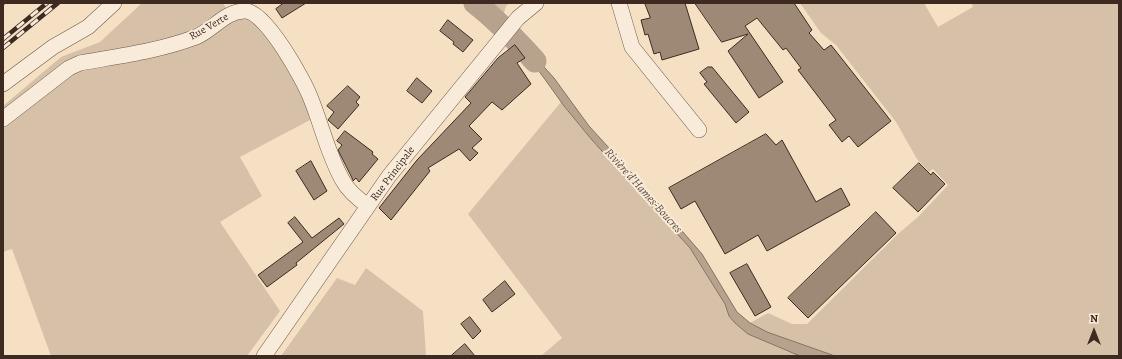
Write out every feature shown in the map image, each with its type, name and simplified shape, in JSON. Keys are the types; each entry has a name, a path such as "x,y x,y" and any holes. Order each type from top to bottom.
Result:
{"street":[{"path":"3,84 53,47 88,27 114,3"},
{"name":"Rue Principale","path":"264,356 389,176 518,18 536,3"},
{"path":"618,3 632,47 699,130"},
{"name":"Rue Verte","path":"3,119 69,68 80,63 174,44 199,35 232,14 240,11 254,12 267,24 293,64 310,95 332,158 343,181 353,195 368,206"}],"shaded area":[{"path":"142,3 223,3 226,8 256,20 301,88 310,120 240,157 262,196 220,222 280,311 247,356 51,356 12,249 3,252 3,106 61,57 100,42"},
{"path":"487,3 510,3 506,6 503,16"},
{"path":"800,3 924,3 938,27 973,7 971,3 1119,3 1119,356 835,356 767,332 750,323 768,313 792,324 807,324 898,234 919,216 948,185 933,169 929,172 917,159 896,122 836,45 821,33"},
{"path":"561,102 592,140 690,248 725,304 729,316 748,334 800,356 541,356 562,338 468,214"},
{"path":"366,268 423,311 426,356 281,356 337,278 355,285"}],"water":[{"path":"463,3 487,3 503,16 493,24"},
{"path":"517,37 554,78 589,126 702,254 737,312 750,323 767,332 835,356 800,356 748,334 735,323 729,316 725,304 690,248 592,140 564,106 526,54 511,41"}],"building":[{"path":"284,3 306,3 282,18 276,9"},
{"path":"645,3 685,3 699,49 662,60 660,52 654,54 648,34 645,35 641,20 650,18"},
{"path":"695,3 794,3 812,30 809,33 824,50 831,45 891,121 858,147 849,136 842,142 829,125 836,120 798,70 801,68 786,48 783,50 757,18 745,26 783,82 759,98 728,51 748,34 722,42"},
{"path":"448,20 473,40 463,52 453,44 454,42 440,31"},
{"path":"515,45 525,58 517,63 531,84 502,110 492,102 469,126 482,139 472,148 478,153 470,161 459,149 428,168 430,171 391,220 379,208 417,160 471,103 465,97 498,58"},
{"path":"708,67 712,67 749,112 736,123 704,84 707,82 700,73"},
{"path":"417,78 432,91 422,103 407,91"},
{"path":"348,86 360,97 356,102 359,105 338,129 328,120 334,112 327,106"},
{"path":"345,131 373,152 372,154 378,159 359,182 356,178 353,181 338,150 342,145 337,141"},
{"path":"766,134 776,145 782,140 816,202 841,188 850,205 767,251 758,235 725,254 695,201 681,209 669,188"},
{"path":"311,161 327,191 314,200 296,171"},
{"path":"919,163 931,175 933,172 945,184 918,212 893,188"},
{"path":"876,212 896,233 808,318 788,298"},
{"path":"295,217 312,238 339,218 344,224 296,263 297,265 267,287 258,275 303,242 288,223"},
{"path":"747,264 771,307 755,316 730,273"},
{"path":"505,281 515,294 492,312 483,300"},
{"path":"470,317 481,331 473,339 461,324"},
{"path":"465,344 475,356 451,356"}],"waterway":[{"name":"Rivière d'Hames-Boucres","path":"475,3 506,30 535,61"}],"railway":[{"path":"3,39 47,3"},
{"path":"3,48 58,3"}]}
